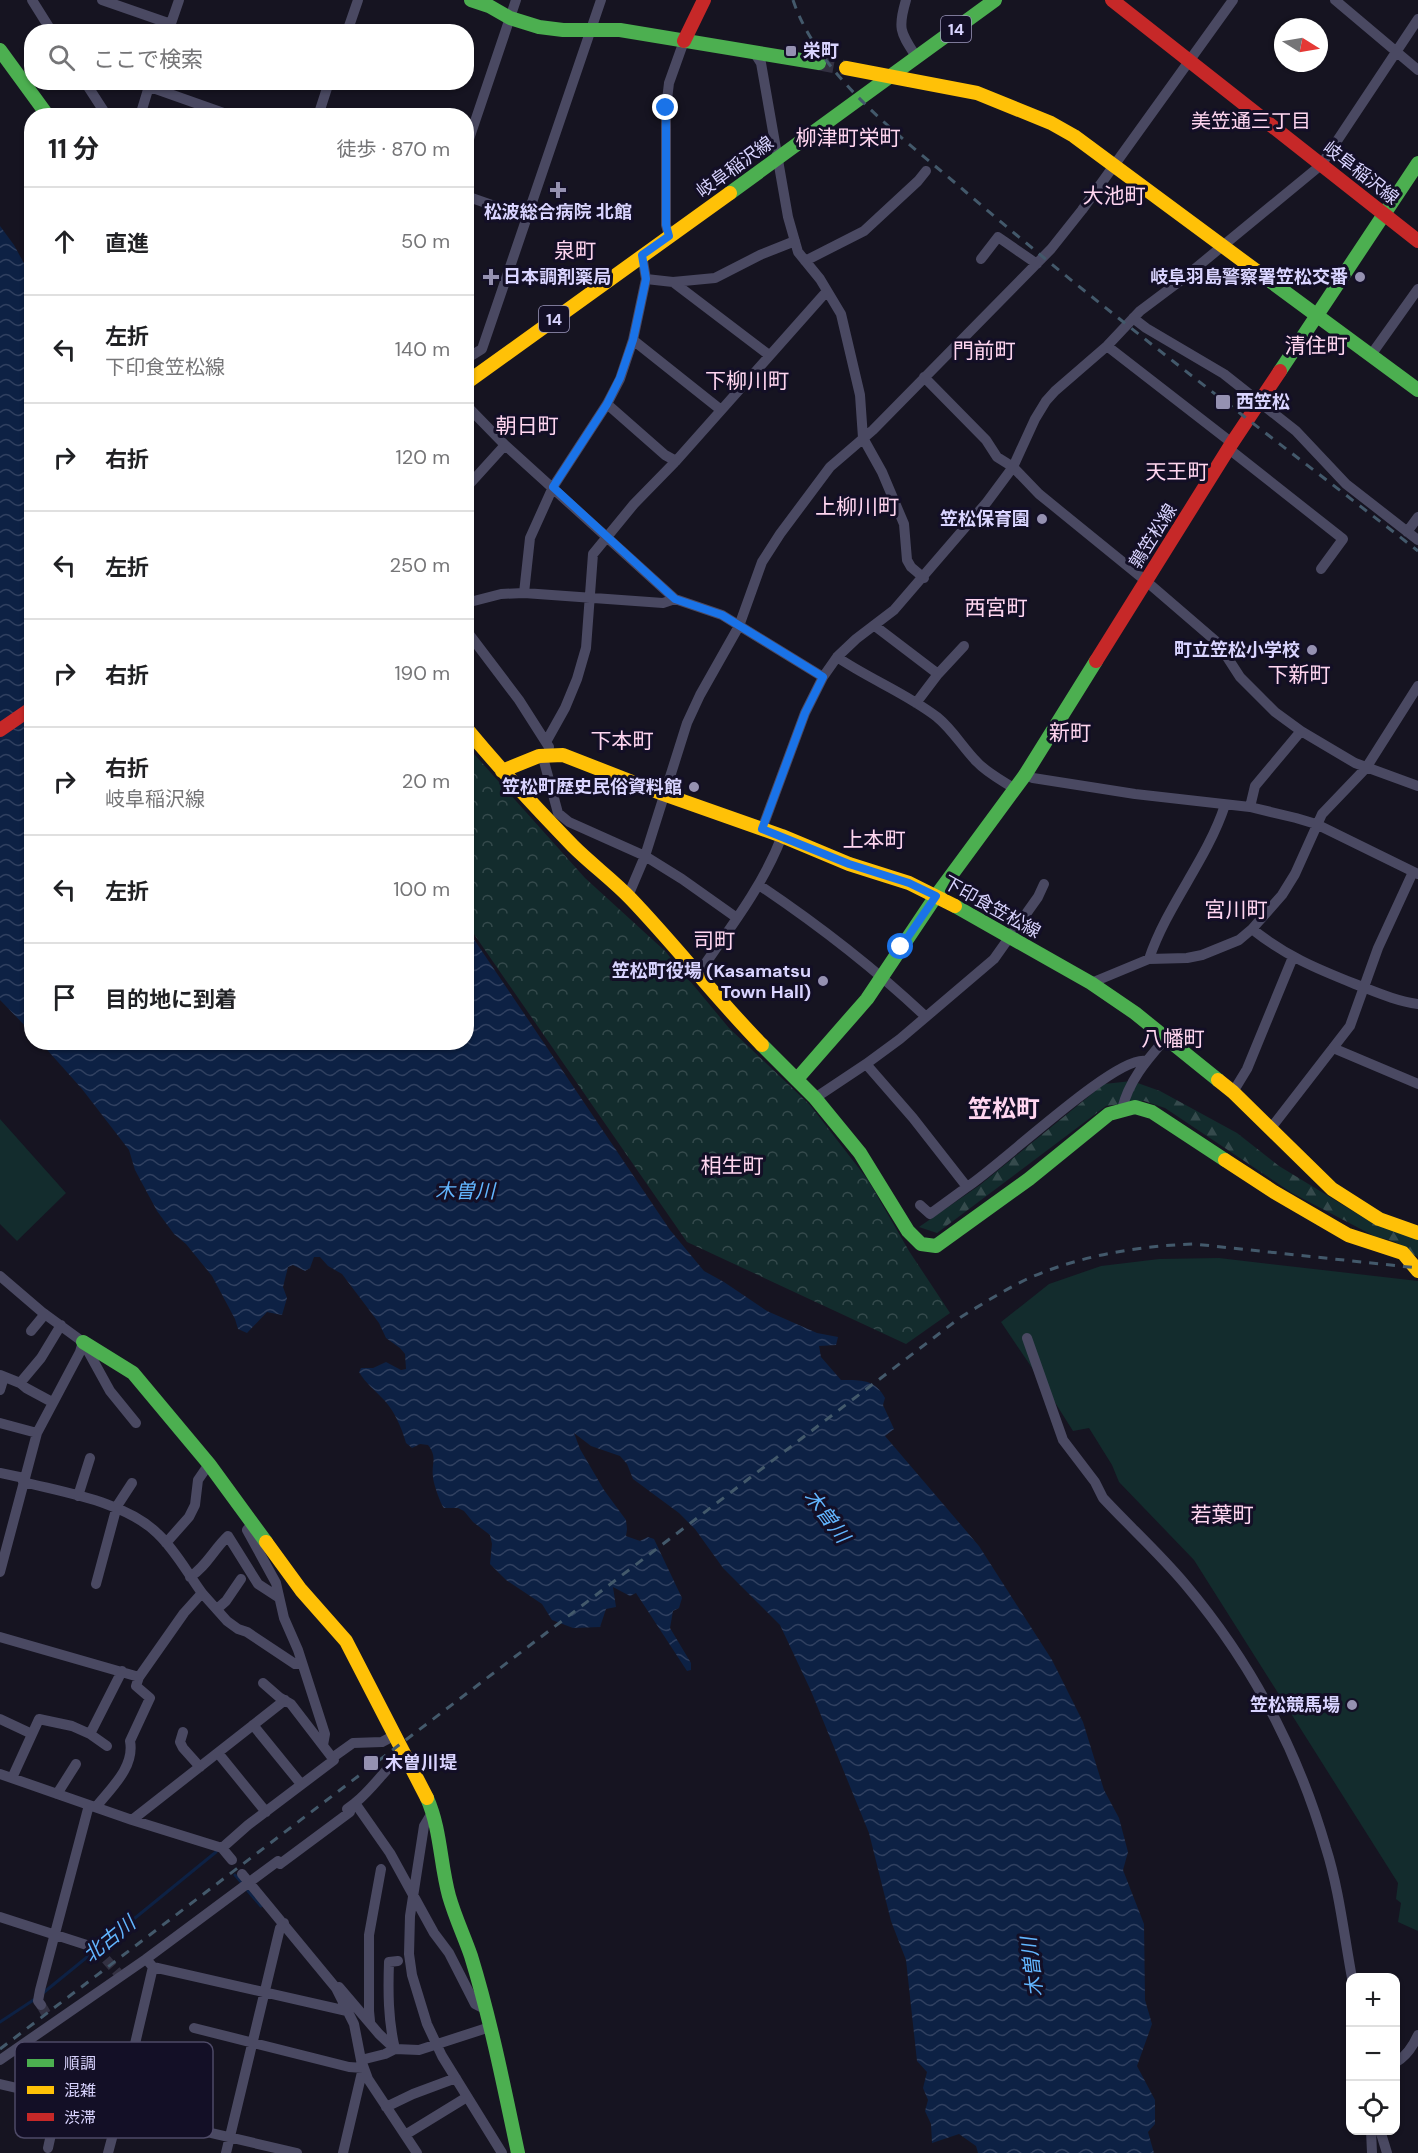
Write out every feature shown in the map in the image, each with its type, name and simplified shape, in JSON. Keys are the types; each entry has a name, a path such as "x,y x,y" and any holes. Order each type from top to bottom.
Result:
{"street":[{"path":"32,0 47,24"},
{"path":"102,0 120,3 161,24"},
{"path":"170,24 179,0"},
{"path":"350,24 358,0"},
{"path":"471,0 489,6 510,18 539,27 563,30 620,30 819,63"},
{"path":"474,124 516,0"},
{"path":"474,354 482,349 601,0"},
{"path":"669,236 666,225 666,108 669,82 684,41 704,0"},
{"path":"906,0 900,29 916,58"},
{"name":"岐阜稲沢線","path":"474,377 892,77 995,0"},
{"name":"岐阜稲沢線","path":"1112,0 1418,241"},
{"path":"628,896 645,856 687,723 739,626 762,562 780,534 830,467 863,438 1052,249 1233,0"},
{"path":"1335,0 1418,70"},
{"path":"762,829 805,713 823,677 837,657 856,639 894,610 924,578 987,502 1012,467 1046,400 1107,346 1133,318 1322,165 1418,19"},
{"path":"0,50 24,83"},
{"path":"754,52 761,63 788,217 798,252 841,314 860,395 863,438 882,472 904,524 907,560 911,567 924,578"},
{"path":"846,68 977,93 1042,119 1074,136 1418,390"},
{"path":"29,90 42,108"},
{"path":"90,90 102,108"},
{"path":"143,108 148,90"},
{"path":"163,90 211,108"},
{"path":"321,108 326,90"},
{"name":"鶉笠松線","path":"797,1079 882,979 936,896 1025,775 1230,446 1418,163"},
{"path":"805,261 864,231 926,171"},
{"path":"474,199 526,217"},
{"path":"981,259 998,237 1036,264"},
{"path":"646,279 673,282 715,278 760,255 795,241"},
{"path":"524,593 530,538 553,487 607,404 620,378 633,340 646,279 642,255"},
{"path":"673,282 769,355"},
{"path":"1371,355 1418,289"},
{"path":"502,771 547,750 565,708 586,648 593,554 606,536 827,291"},
{"path":"1133,318 1224,374 1260,402 1296,431 1346,484 1418,540"},
{"path":"633,340 721,410"},
{"path":"1107,346 1342,539 1321,569"},
{"path":"924,377 986,440 997,457 1012,467 1039,494 1218,643 1240,677 1275,712 1355,764 1418,786"},
{"path":"607,404 664,455 676,461"},
{"path":"474,413 505,445 675,599 722,615 823,677"},
{"path":"474,479 505,445"},
{"path":"1407,532 1418,517"},
{"path":"474,601 501,594 524,593 591,596 663,603 675,599"},
{"path":"875,626 938,674"},
{"path":"474,641 519,700 547,750 558,813 569,822 645,856 737,918"},
{"path":"916,703 938,674 964,646"},
{"path":"837,657 859,673 916,703 938,718 978,764 1015,789"},
{"path":"1091,983 1149,960 1202,955 1225,947 1252,929 1282,895 1295,874 1322,814 1366,768 1413,701 1418,686"},
{"path":"0,730 24,714"},
{"path":"1250,807 1255,786 1301,731"},
{"path":"474,738 574,848 628,896 731,1013 815,1098 860,1153 908,1231 921,1244 936,1246 1029,1179 1098,1121 1122,1109 1135,1107 1152,1112 1274,1192 1348,1235 1403,1253 1418,1271"},
{"name":"下印食笠松線","path":"547,750 782,836 849,864 909,883 974,915 1091,983 1135,1013 1233,1092 1332,1189 1379,1219 1418,1233"},
{"path":"1025,775 1135,794 1250,807 1316,824 1416,873 1378,948 1350,1026 1271,1128"},
{"path":"1149,960 1167,917 1198,863 1225,805"},
{"path":"696,971 705,964 759,885 782,836"},
{"path":"815,1098 900,1039 994,959 1044,884"},
{"path":"759,885 796,910 897,990 925,1016"},
{"path":"1252,929 1275,948 1293,957 1389,997 1418,1004"},
{"path":"1233,1092 1247,1069 1293,957"},
{"path":"1122,1109 1130,1083 1145,1061 1166,1038"},
{"path":"1333,1048 1418,1084"},
{"path":"920,1204 930,1214 1027,1141 1076,1098 1125,1065 1138,1060 1145,1061"},
{"path":"866,1064 968,1186"},
{"path":"0,1276 83,1342 133,1373 208,1464 301,1590 346,1641 433,1810 439,1833 448,1893 470,1954 485,2008 503,2076 518,2153"},
{"path":"31,1331 45,1314"},
{"path":"20,1383 41,1358 61,1325"},
{"path":"1027,1338 1063,1440 1095,1482 1103,1498 1184,1582 1216,1624 1253,1677 1292,1753 1327,1850 1351,1973"},
{"path":"0,1572 37,1433 80,1352 83,1342"},
{"path":"83,1342 110,1391 136,1423"},
{"path":"0,1390 2,1376 20,1383 52,1402"},
{"path":"0,1423 37,1433"},
{"path":"78,1496 90,1458"},
{"path":"166,1543 189,1517 195,1505 198,1480 208,1464"},
{"path":"0,1473 117,1506 157,1532 202,1593 227,1621 238,1629 248,1632 295,1664 302,1664"},
{"path":"96,1584 117,1506 132,1483"},
{"path":"252,1524 247,1530 276,1583 278,1597 325,1734 323,1745"},
{"path":"190,1577 201,1570 228,1536 258,1584 278,1597"},
{"path":"217,1609 226,1601 241,1579"},
{"path":"39,2003 40,1990 93,1806 122,1777 131,1749 130,1741 150,1698 136,1686 139,1677 184,1613 202,1593"},
{"path":"0,1637 139,1677"},
{"path":"90,1734 122,1671"},
{"path":"222,1848 334,1760 291,1704 263,1683"},
{"path":"132,1820 285,1700"},
{"path":"0,1719 32,1734"},
{"path":"12,1778 39,1719 72,1726 90,1734 107,1746"},
{"path":"253,1725 301,1784"},
{"path":"183,1732 180,1742 200,1767"},
{"path":"332,1758 353,1743 382,1742 395,1735"},
{"path":"24,2042 50,2019 120,1975 150,1963 246,1878 278,1862 280,1864 350,1812 347,1809 366,1794 391,1763 405,1752"},
{"path":"218,1753 266,1812"},
{"path":"57,1794 76,1764"},
{"path":"0,1774 132,1820 222,1848 232,1860"},
{"path":"355,1803 390,1853 434,1933 449,1953 475,2004 485,2008"},
{"path":"433,1810 424,1826 414,1896 410,1935 411,1975 436,2044 502,2153"},
{"path":"371,2023 369,1935 381,1869"},
{"path":"246,1878 336,1988 354,2024 362,2064 368,2079 417,2153"},
{"path":"0,1917 96,1948"},
{"path":"226,2153 280,1928 284,1923"},
{"path":"395,2049 389,2017 388,1980 389,1962 398,1961"},
{"path":"150,1963 347,2011"},
{"path":"134,2042 150,1963"},
{"path":"324,1972 395,2049"},
{"path":"194,2028 349,2067 362,2064 395,2049 419,2050 490,2027"},
{"path":"1400,2060 1418,2035"},
{"path":"1,2062 15,2050"},
{"path":"343,2153 362,2064"},
{"path":"386,2107 456,2078"},
{"path":"0,2084 15,2088"},
{"path":"405,2135 467,2097"},
{"path":"213,2134 297,2153"},
{"path":"1371,2135 1372,2153"},
{"path":"1382,2135 1387,2153"},
{"path":"48,2148 50,2138"},
{"path":"108,2153 112,2138"}],"green space":[{"path":"474,754 585,878 665,951 729,1028 810,1105 868,1180 909,1251 950,1313 906,1344 687,1242 474,934"},
{"path":"1132,1081 1160,1091 1237,1133 1279,1166 1374,1224 1418,1239 1418,1257 1398,1244 1376,1237 1292,1193 1165,1108 1144,1101 1106,1106 937,1233 919,1227 980,1185 1104,1084"},
{"path":"0,1119 66,1193 17,1241 0,1224"},
{"name":"笠松競馬場","path":"1219,1258 1418,1281 1418,1931 1398,1922 1401,1903 1396,1899 1398,1883 1194,1560 1119,1482 1112,1465 1089,1428 1073,1431 1001,1322 1049,1284 1101,1266 1159,1259"}],"water":[{"path":"0,226 24,263 24,1025 0,1000"},
{"name":"木曽川","path":"474,939 670,1230 704,1271 767,1311 817,1333 838,1337 836,1345 819,1346 821,1357 841,1380 867,1382 881,1392 885,1398 883,1405 894,1429 885,1436 979,1546 1052,1660 1083,1722 1104,1790 1119,1818 1128,1852 1123,1870 1144,1924 1145,2000 1152,2024 1137,2066 1155,2100 1155,2124 1148,2132 1154,2153 978,2153 976,2146 959,2134 932,2143 931,2124 925,2111 928,2100 923,2088 927,2072 917,2061 906,1960 891,1921 869,1833 811,1691 780,1625 723,1568 695,1529 679,1513 633,1479 627,1464 620,1456 591,1446 574,1433 580,1449 604,1490 626,1520 626,1536 640,1541 648,1537 654,1539 682,1598 679,1608 673,1611 670,1628 691,1663 691,1670 687,1671 636,1593 630,1596 613,1587 616,1607 606,1609 600,1627 573,1628 552,1620 542,1604 506,1580 490,1564 492,1544 490,1535 473,1522 464,1511 458,1508 444,1508 433,1480 433,1457 428,1445 420,1444 412,1448 406,1443 392,1410 359,1372 361,1368 373,1368 386,1362 401,1370 406,1369 405,1354 386,1338 379,1323 342,1274 328,1266 320,1257 314,1257 310,1268 305,1271 293,1265 288,1267 283,1287 287,1298 282,1315 267,1312 247,1333 238,1329 212,1276 186,1244 174,1234 157,1211 135,1170 129,1150 82,1089 47,1050 474,1050"}],"waterway":[{"name":"北古川","path":"43,1993 216,1852"},
{"path":"235,1875 242,1883"},
{"path":"248,1891 261,1906"},
{"name":"北古川","path":"0,2022 35,1999"}],"tunnel":[{"path":"819,63 846,68"},
{"path":"96,1948 118,1973"},
{"path":"41,2005 47,2015"}],"railway":[{"path":"793,0 805,29 823,56 844,82 892,130 1077,285 1418,551"},
{"path":"0,2049 961,1317 1025,1280 1065,1265 1108,1254 1151,1247 1194,1244 1418,1268"}],"traffic: fast":[{"path":"471,0 489,6 510,18 539,27 563,30 620,30 819,63"},
{"path":"730,193 995,0"},
{"path":"0,50 24,83"},
{"path":"29,90 42,108"},
{"path":"1280,371 1418,163"},
{"path":"1266,278 1418,390"},
{"path":"797,1079 867,999 936,896 1025,775 1096,661"},
{"path":"955,906 1091,983 1135,1013 1218,1080"},
{"path":"762,1045 815,1098 860,1153 908,1231 921,1244 936,1246 1029,1179 1109,1114 1135,1107 1152,1112 1225,1160"},
{"path":"83,1342 133,1373 209,1464 266,1542"},
{"path":"427,1798 438,1834 449,1896 471,1956 485,2005 518,2153"}],"traffic: slow":[{"path":"846,68 977,93 1051,123 1074,136 1266,278"},
{"path":"474,377 730,193"},
{"path":"474,737 559,832 648,917 762,1045"},
{"path":"502,771 539,756 563,755 663,794 782,836 849,864 909,883 955,906"},
{"path":"1218,1080 1332,1189 1379,1219 1418,1233"},
{"path":"1225,1160 1274,1192 1348,1235 1403,1253 1418,1271"},
{"path":"266,1542 301,1590 346,1641 427,1798"}],"traffic: jam":[{"path":"684,41 704,0"},
{"path":"1112,0 1418,241"},
{"path":"1096,661 1232,443 1280,371"},
{"path":"0,730 24,714"}],"place":[{"name":"栄町","path":"791,51"},
{"name":"松波総合病院 北館","path":"558,190"},
{"name":"日本調剤薬局","path":"491,277"},
{"name":"岐阜羽島警察署笠松交番","path":"1360,277"},
{"name":"西笠松","path":"1223,402"},
{"name":"笠松保育園","path":"1042,519"},
{"name":"町立笠松小学校","path":"1312,650"},
{"name":"笠松町歴史民俗資料館","path":"694,787"},
{"name":"笠松町役場 (Kasamatsu Town Hall)","path":"823,981"},
{"name":"笠松競馬場","path":"1352,1705"},
{"name":"木曽川堤","path":"371,1763"}],"district":[{"name":"美笠通三丁目","path":"1251,121"},
{"name":"柳津町栄町","path":"848,138"},
{"name":"大池町","path":"1114,196"},
{"name":"泉町","path":"575,251"},
{"name":"清住町","path":"1316,346"},
{"name":"門前町","path":"984,351"},
{"name":"下柳川町","path":"747,381"},
{"name":"朝日町","path":"527,426"},
{"name":"天王町","path":"1177,472"},
{"name":"上柳川町","path":"857,507"},
{"name":"西宮町","path":"996,608"},
{"name":"下新町","path":"1299,675"},
{"name":"新町","path":"1070,733"},
{"name":"下本町","path":"622,741"},
{"name":"上本町","path":"874,840"},
{"name":"宮川町","path":"1236,910"},
{"name":"司町","path":"714,941"},
{"name":"八幡町","path":"1173,1039"},
{"name":"笠松町","path":"1004,1108"},
{"name":"相生町","path":"732,1166"},
{"name":"若葉町","path":"1222,1515"}],"route":[{"path":"666,108 666,225 669,236 642,255 646,279 633,340 620,378 607,404 553,487 675,599 722,615 823,677 805,713 762,829 849,864 909,883 936,896 901,947"}]}
